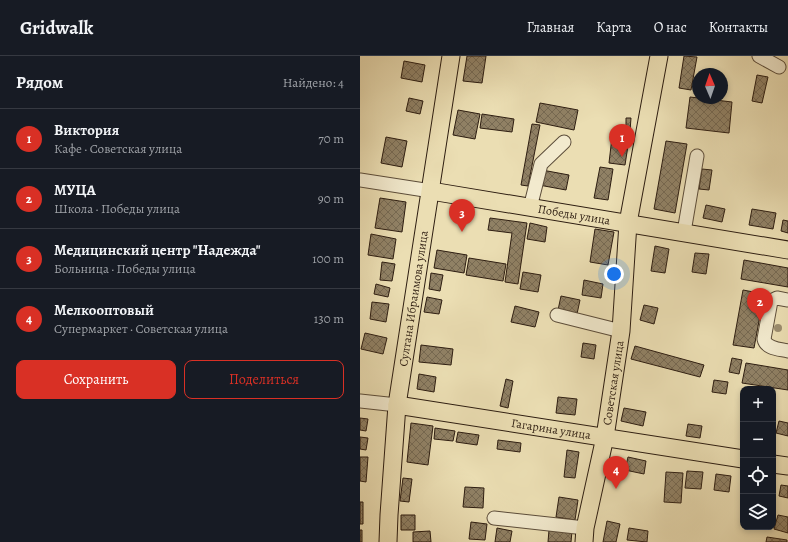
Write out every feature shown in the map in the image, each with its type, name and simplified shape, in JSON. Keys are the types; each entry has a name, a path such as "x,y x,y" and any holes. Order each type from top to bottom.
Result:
{"main road":[{"name":"Султана Ибраимова улица","path":"388,542 388,515 397,405 451,56"},
{"name":"Советская улица","path":"584,535 605,437 620,331 628,223 659,56"},
{"name":"Победы улица","path":"431,191 788,250"},
{"name":"Гагарина улица","path":"397,405 740,459"},
{"path":"776,464 788,466"}],"street":[{"path":"759,56 779,67"},
{"path":"530,208 542,164 564,142"},
{"path":"684,232 697,156"},
{"name":"Победы улица","path":"360,180 431,191"},
{"path":"788,300 777,298 771,301 764,339 768,346 788,350"},
{"name":"Советская улица","path":"557,315 620,331"},
{"name":"Гагарина улица","path":"360,401 397,405"},
{"name":"Советская улица","path":"494,518 584,535"}],"building":[{"path":"467,56 486,56 482,83 463,81"},
{"path":"684,56 697,57 695,68 692,68 691,90 679,88"},
{"path":"404,61 425,65 422,82 401,78"},
{"path":"757,75 768,77 762,103 752,101"},
{"path":"690,97 692,97 692,104 728,104 728,102 732,102 729,133 686,128"},
{"path":"409,98 423,101 420,114 406,111"},
{"path":"540,103 578,110 574,130 536,122"},
{"path":"458,110 480,114 475,139 453,135"},
{"path":"482,114 514,119 512,132 480,128"},
{"path":"626,118 631,118 630,131 626,131"},
{"path":"532,124 540,125 528,186 521,185"},
{"path":"386,137 407,141 402,167 381,163"},
{"path":"612,137 629,139 625,165 609,163"},
{"path":"666,141 687,144 675,213 654,209"},
{"path":"600,167 613,169 608,200 594,198"},
{"path":"702,169 712,170 709,190 699,189"},
{"path":"542,170 569,175 566,190 539,185"},
{"path":"380,198 406,202 402,232 375,228"},
{"path":"706,205 725,209 722,222 703,218"},
{"path":"752,209 776,213 773,229 749,225"},
{"path":"490,218 527,223 518,284 505,282 512,233 488,230"},
{"path":"783,220 788,221 788,233 781,231"},
{"path":"530,223 547,227 545,242 527,239"},
{"path":"595,229 614,232 608,265 590,262"},
{"path":"371,234 396,239 393,259 368,255"},
{"path":"655,246 669,249 665,273 651,271"},
{"path":"437,250 467,255 464,273 434,268"},
{"path":"695,253 709,254 706,274 692,272"},
{"path":"469,258 506,264 503,281 466,275"},
{"path":"744,260 788,268 788,287 741,279"},
{"path":"382,262 395,264 392,281 380,280"},
{"path":"523,272 541,275 538,292 520,289"},
{"path":"431,273 443,275 440,291 429,289"},
{"path":"584,280 603,284 601,298 582,295"},
{"path":"376,284 390,288 388,297 374,294"},
{"path":"743,290 764,294 754,348 733,345"},
{"path":"561,296 580,300 577,314 558,310"},
{"path":"427,297 442,300 439,314 424,312"},
{"path":"372,302 389,304 386,322 370,319"},
{"path":"644,305 658,308 654,324 640,320"},
{"path":"515,306 539,312 535,327 511,322"},
{"path":"365,333 387,338 383,354 361,349"},
{"path":"583,343 596,345 594,359 581,357"},
{"path":"421,345 453,349 451,365 419,362"},
{"path":"635,346 704,365 700,377 631,359"},
{"path":"732,358 742,360 739,374 729,372"},
{"path":"746,363 788,370 788,390 776,388 776,386 762,386 742,383"},
{"path":"419,374 436,377 434,392 417,389"},
{"path":"506,379 513,381 508,408 500,406"},
{"path":"714,380 728,382 726,394 712,392"},
{"path":"558,397 577,399 575,415 556,413"},
{"path":"624,408 646,412 643,426 621,421"},
{"path":"360,418 368,419 366,431 360,430"},
{"path":"779,421 788,423 788,436 776,433"},
{"path":"411,423 433,426 428,465 407,462"},
{"path":"688,424 702,426 700,438 686,436"},
{"path":"435,428 455,431 453,441 434,439"},
{"path":"458,432 479,435 477,445 456,442"},
{"path":"360,437 368,438 366,450 360,449"},
{"path":"498,440 521,443 520,452 497,449"},
{"path":"567,450 579,452 575,478 564,477"},
{"path":"360,457 368,457 366,482 360,481"},
{"path":"628,457 646,461 644,474 625,470"},
{"path":"687,471 703,472 701,489 685,488"},
{"path":"666,472 683,473 681,503 664,502"},
{"path":"716,474 731,476 729,492 714,490"},
{"path":"403,478 412,479 409,502 400,501"},
{"path":"781,485 788,486 788,498 779,496"},
{"path":"465,487 484,488 483,508 463,507"},
{"path":"559,497 578,500 575,520 556,517"},
{"path":"360,502 363,502 363,524 360,524"},
{"path":"401,515 415,515 415,530 401,530"},
{"path":"778,515 788,517 788,533 776,530"},
{"path":"607,521 620,524 616,542 603,542"},
{"path":"471,522 487,524 485,540 469,539"},
{"path":"497,528 512,531 510,542 495,542"},
{"path":"629,528 648,531 647,542 627,540"},
{"path":"360,530 362,530 362,542 360,542"},
{"path":"549,530 572,531 571,542 548,542"},
{"path":"430,531 431,542 413,542 413,532"},
{"path":"767,537 787,540 787,542 766,542"}],"place":[{"name":"Виктория","path":"622,157"},
{"name":"Медицинский центр \"Надежда\"","path":"462,232"},
{"name":"МУЦА","path":"760,321"},
{"name":"Мелкооптовый","path":"616,489"}]}
